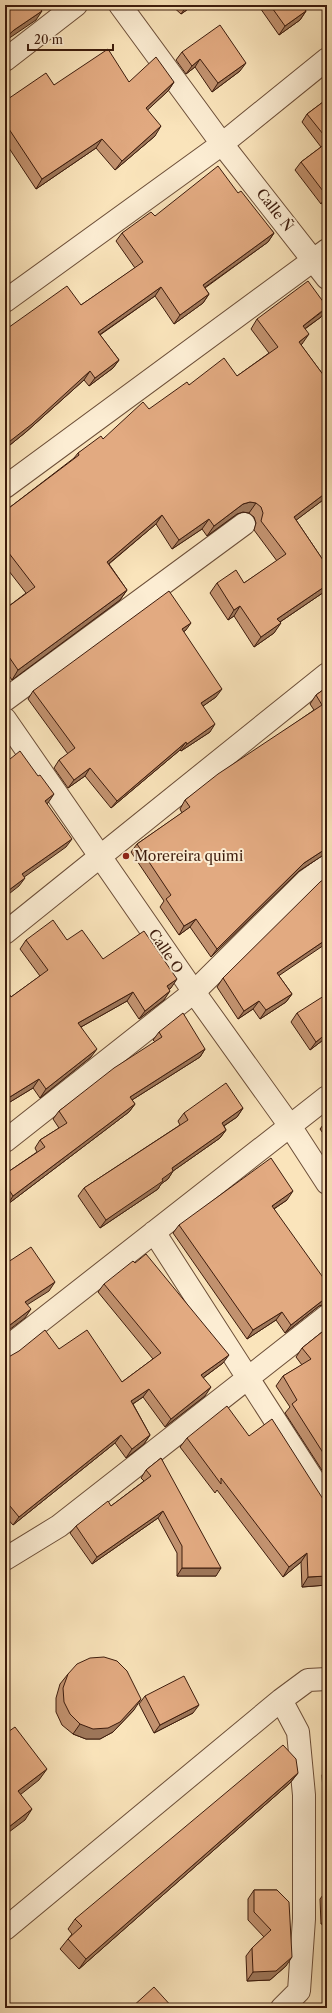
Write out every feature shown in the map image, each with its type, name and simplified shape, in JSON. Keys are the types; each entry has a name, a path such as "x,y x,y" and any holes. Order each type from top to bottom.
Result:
{"street":[{"path":"5,60 76,5"},
{"name":"Calle Ñ","path":"120,5 222,144 321,255 327,278"},
{"path":"5,301 222,144 327,59"},
{"path":"5,487 321,255"},
{"path":"5,700 244,524"},
{"path":"5,933 327,674"},
{"name":"Calle O","path":"5,719 194,992 290,1126 327,1184"},
{"path":"5,1141 194,992 306,881 327,866"},
{"path":"5,1349 327,1097"},
{"path":"154,1232 327,1501"},
{"path":"5,1559 58,1526 327,1316"},
{"path":"5,1929 281,1700 308,1680 327,1679"},
{"path":"281,1700 298,1732 304,1795 304,1919 299,1991 282,2008"}],"building":[{"path":"5,5 39,5 38,6 42,11 5,38"},
{"path":"270,5 302,5 306,11 285,26"},
{"path":"220,25 246,63 218,83 200,59 192,66 182,52"},
{"path":"108,49 129,82 156,57 174,82 146,108 161,126 122,161 102,139 42,179 5,123 5,101 46,73 54,85"},
{"path":"327,99 327,139 307,114"},
{"path":"325,144 327,146 327,195 301,162"},
{"path":"218,166 238,193 241,191 274,233 203,285 209,294 180,315 161,287 98,332 119,360 95,378 90,371 32,424 5,445 5,330 67,286 81,305 143,262 122,233 151,212 155,216"},
{"path":"308,281 327,307 303,326 309,334 299,342 327,380 327,492 294,517 327,566 327,585 277,619 281,623 261,637 240,606 234,610 217,583 236,570 244,583 286,554 261,521 263,513 261,507 256,503 250,502 243,504 214,526 209,519 179,540 162,515 107,562 127,590 18,670 5,651 5,609 35,587 5,548 5,511 79,455 78,453 101,436 103,439 143,402 149,409 187,382 189,385 224,358 237,376 278,347 257,319"},
{"path":"169,591 191,623 182,629 222,689 201,703 215,724 187,744 186,742 117,801 90,768 74,780 59,760 75,748 33,691"},
{"path":"327,687 327,848 304,863 217,949 196,919 184,926 166,899 171,895 137,844 190,807 185,800 218,774 322,705 316,695"},
{"path":"20,751 38,776 40,775 54,794 45,801 72,839 22,874 25,878 5,893 5,763"},
{"path":"327,877 327,939 277,973 292,994 266,1010 259,1001 244,1011 223,978 320,882"},
{"path":"53,920 67,940 82,930 103,959 144,931 177,979 167,986 170,991 145,1011 133,992 78,1023 97,1049 46,1089 39,1079 5,1100 5,988 11,997 48,970 26,940"},
{"path":"327,994 327,1033 316,1042 297,1013"},
{"path":"183,1013 205,1049 130,1097 135,1104 13,1196 5,1184 5,1174 45,1147 40,1140 67,1123 59,1111 114,1068 162,1037 159,1032"},
{"path":"226,1083 243,1108 222,1123 226,1130 172,1168 173,1171 162,1179 163,1181 106,1220 84,1188 188,1120 184,1113"},
{"path":"271,1158 293,1191 272,1206 327,1283 327,1297 291,1325 282,1312 253,1330 179,1225"},
{"path":"31,1247 55,1282 25,1302 31,1309 6,1328 5,1264"},
{"path":"146,1254 229,1355 201,1375 211,1387 171,1419 149,1389 131,1401 150,1435 132,1449 121,1435 19,1517 5,1500 5,1359 19,1351 45,1330 59,1349 87,1330 122,1382 161,1353 104,1284 133,1261 135,1263"},
{"path":"327,1328 327,1459 292,1404 297,1400 283,1376 311,1359 302,1348"},
{"path":"227,1406 249,1436 272,1419 323,1499 327,1502 327,1576 308,1577 307,1553 289,1567 221,1478 221,1484 187,1438"},
{"path":"161,1458 221,1568 182,1568 182,1546 163,1511 97,1557 76,1526 108,1501 111,1506 151,1476 146,1470"},
{"path":"104,1657 117,1661 127,1671 141,1699 120,1722 108,1728 93,1729 80,1724 70,1714 64,1702 63,1688 68,1674 77,1664 90,1658"},
{"path":"184,1676 199,1705 160,1725 145,1696"},
{"path":"15,1727 47,1769 18,1791 32,1809 5,1830 5,1734"},
{"path":"283,1745 296,1759 298,1773 86,1959 68,1939 82,1926 75,1919"},
{"path":"254,1890 277,1890 289,1902 292,1957 276,1971 253,1972 252,1948 271,1930 254,1912"},
{"path":"326,1891 327,1891 327,1916"},
{"path":"154,1987 173,2008 131,2008"}],"place":[{"name":"Morereira quimi","path":"126,856"}]}
